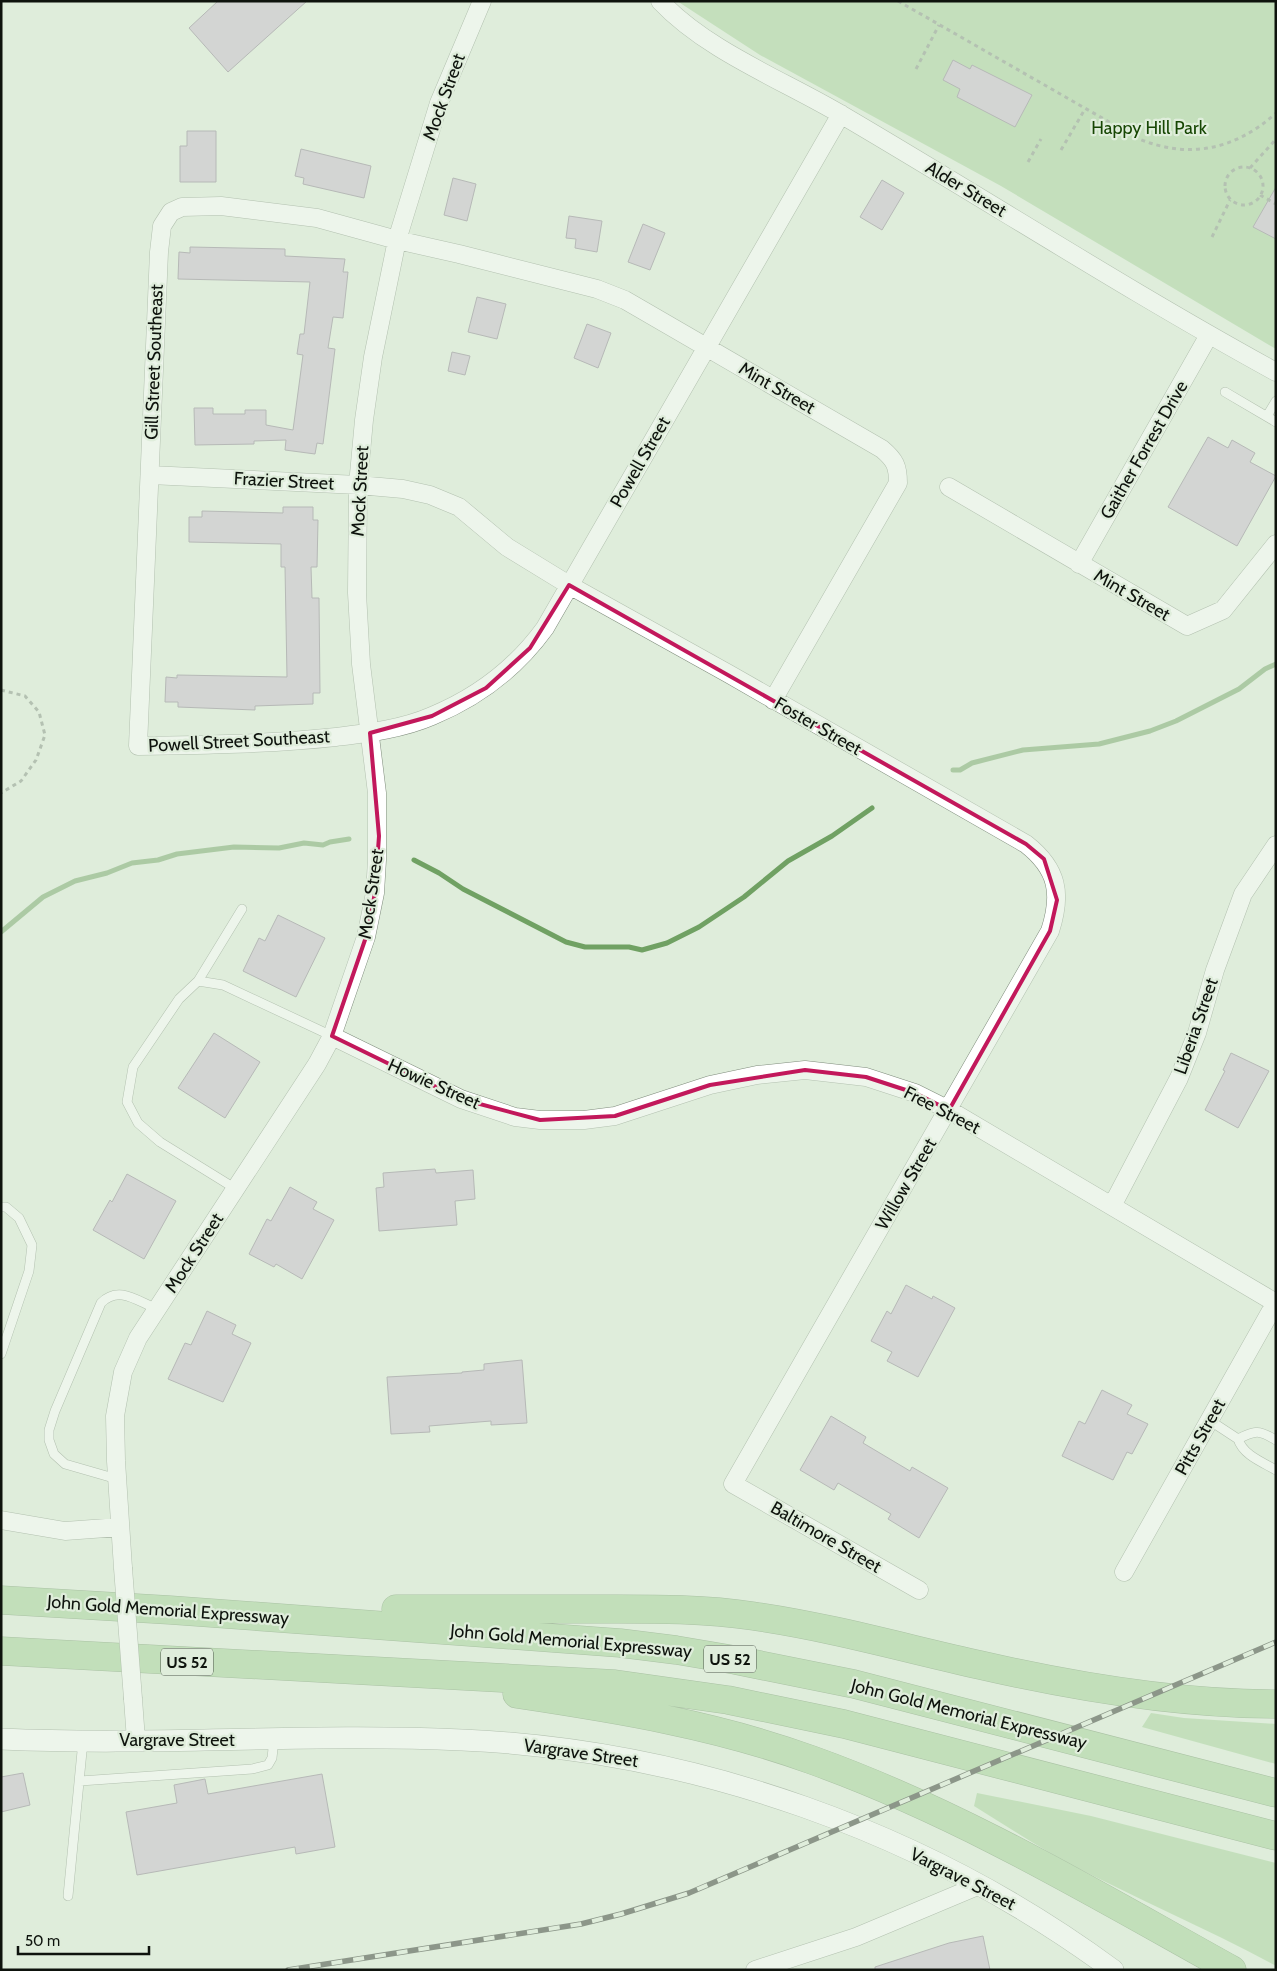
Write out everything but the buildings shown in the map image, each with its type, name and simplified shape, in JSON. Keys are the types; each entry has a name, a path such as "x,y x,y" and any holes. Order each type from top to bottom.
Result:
{"highway":[{"name":"John Gold Memorial Expressway","path":"1,1600 566,1638 716,1656 794,1670 863,1686 1276,1793"},
{"path":"170,1610 656,1609 705,1611 752,1615 803,1624 864,1636 979,1665 1098,1688 1204,1700 1276,1704"},
{"name":"US 52","path":"1,1651 615,1684 728,1700 854,1726 1276,1836"},
{"path":"372,1672 647,1715 700,1726 811,1759 878,1785 977,1830 1232,1970"}],"street":[{"name":"Mock Street","path":"136,1740 114,1438 118,1394 130,1355 138,1338 317,1064 332,1036 366,937 374,893 379,836 377,793 362,664 357,593 358,485 364,420 373,357 397,240 439,103 482,1"},
{"name":"Alder Street","path":"660,1 676,18 705,40 841,114 1209,335 1276,372"},
{"name":"Powell Street","path":"370,733 432,716 460,703 486,688 530,648 545,628 841,114"},
{"name":"Gill Street Southeast","path":"138,746 158,252 162,226 171,212 182,207 254,209 317,218 397,240"},
{"name":"Mint Street","path":"397,240 459,254 611,294 625,300 882,449 892,457 898,471 898,483 773,700"},
{"name":"Gaither Forrest Drive","path":"1079,564 1209,335"},
{"name":"Frazier Street","path":"150,475 358,485 430,494 459,507 507,547 569,585"},
{"name":"Mint Street","path":"949,487 1187,626 1223,610 1276,544"},
{"name":"Foster Street","path":"569,585 1026,844 1044,859 1053,879"},
{"name":"Powell Street Southeast","path":"138,746 243,745 370,733"},
{"name":"Liberia Street","path":"1112,1206 1179,1078 1197,1033 1215,970 1244,894 1276,845"},
{"name":"Willow Street","path":"734,1484 1050,931 1057,900 1053,879"},
{"name":"Howie Street","path":"332,1036 461,1099 515,1117 540,1120"},
{"name":"Free Street","path":"540,1120 584,1120 615,1116 710,1085 757,1075 805,1070 866,1077 915,1093 949,1110 1276,1303"},
{"name":"Pitts Street","path":"1124,1572 1276,1303"},
{"name":"Baltimore Street","path":"734,1484 919,1590"},
{"path":"1,1520 65,1531 120,1527"},
{"name":"Vargrave Street","path":"1,1739 136,1740 273,1749 465,1740 561,1748 660,1766 758,1791 814,1810 886,1840 980,1885 1049,1925 1113,1970"},
{"path":"756,1970 856,1937 980,1885"}],"lane":[{"path":"1225,392 1276,422"},
{"path":"1267,416 1276,401"},
{"path":"236,1189 160,1142 138,1123 127,1102 133,1067 179,999 198,981 242,910"},
{"path":"198,981 224,985 332,1036"},
{"path":"1,1206 6,1207 19,1218 32,1245 29,1271 1,1354"},
{"path":"117,1479 65,1464 54,1454 49,1440 49,1430 55,1411 101,1303 108,1296 121,1294 157,1309"},
{"path":"1209,1420 1238,1439 1240,1446 1247,1453 1276,1470"},
{"path":"1238,1439 1256,1432 1263,1432 1276,1440"},
{"path":"68,1896 83,1741"},
{"path":"80,1780 252,1768 268,1765 273,1749"}],"path":[{"path":"898,1 1152,145 1193,150 1216,148 1237,140 1262,126 1276,113"},
{"path":"916,69 939,25"},
{"path":"1060,150 1085,108"},
{"path":"1028,162 1040,139"},
{"path":"1250,168 1276,139"},
{"path":"1237,168 1250,168 1260,176 1263,188 1253,203 1248,205 1235,204 1230,200 1225,188 1228,176 1237,168"},
{"path":"1260,195 1276,204"},
{"path":"1212,237 1230,200"},
{"path":"1,690 6,689 25,696 39,712 44,735 36,760 21,781 1,793"}],"highlighted area":[{"path":"569,585 1026,844 1044,859 1057,900 1050,931 949,1110 915,1093 866,1077 805,1070 710,1085 615,1116 540,1120 461,1099 332,1036 366,937 375,893 379,836 370,733 432,716 486,688 530,648"}],"green space":[{"name":"Happy Hill Park","path":"677,1 1276,1 1276,349 1001,186 760,55"},
{"path":"1151,1713 1184,1718 1276,1724 1276,1764 1142,1727"},
{"path":"977,1793 1091,1816 1276,1863 1276,1966 1044,1850 974,1806"}],"waterway":[{"path":"953,770 960,770 972,763 1023,750 1099,744 1150,731 1176,721 1239,689 1265,669 1276,664"},
{"path":"414,860 439,873 463,889 566,942 585,947 629,947 642,950 667,943 699,927 744,897 788,861 832,836 872,808"},
{"path":"1,932 43,897 75,881 107,873 132,863 158,860 177,854 234,847 279,848 304,843 323,845 349,839"}],"railway":[{"path":"288,1970 581,1924 689,1893 1276,1642"}]}
